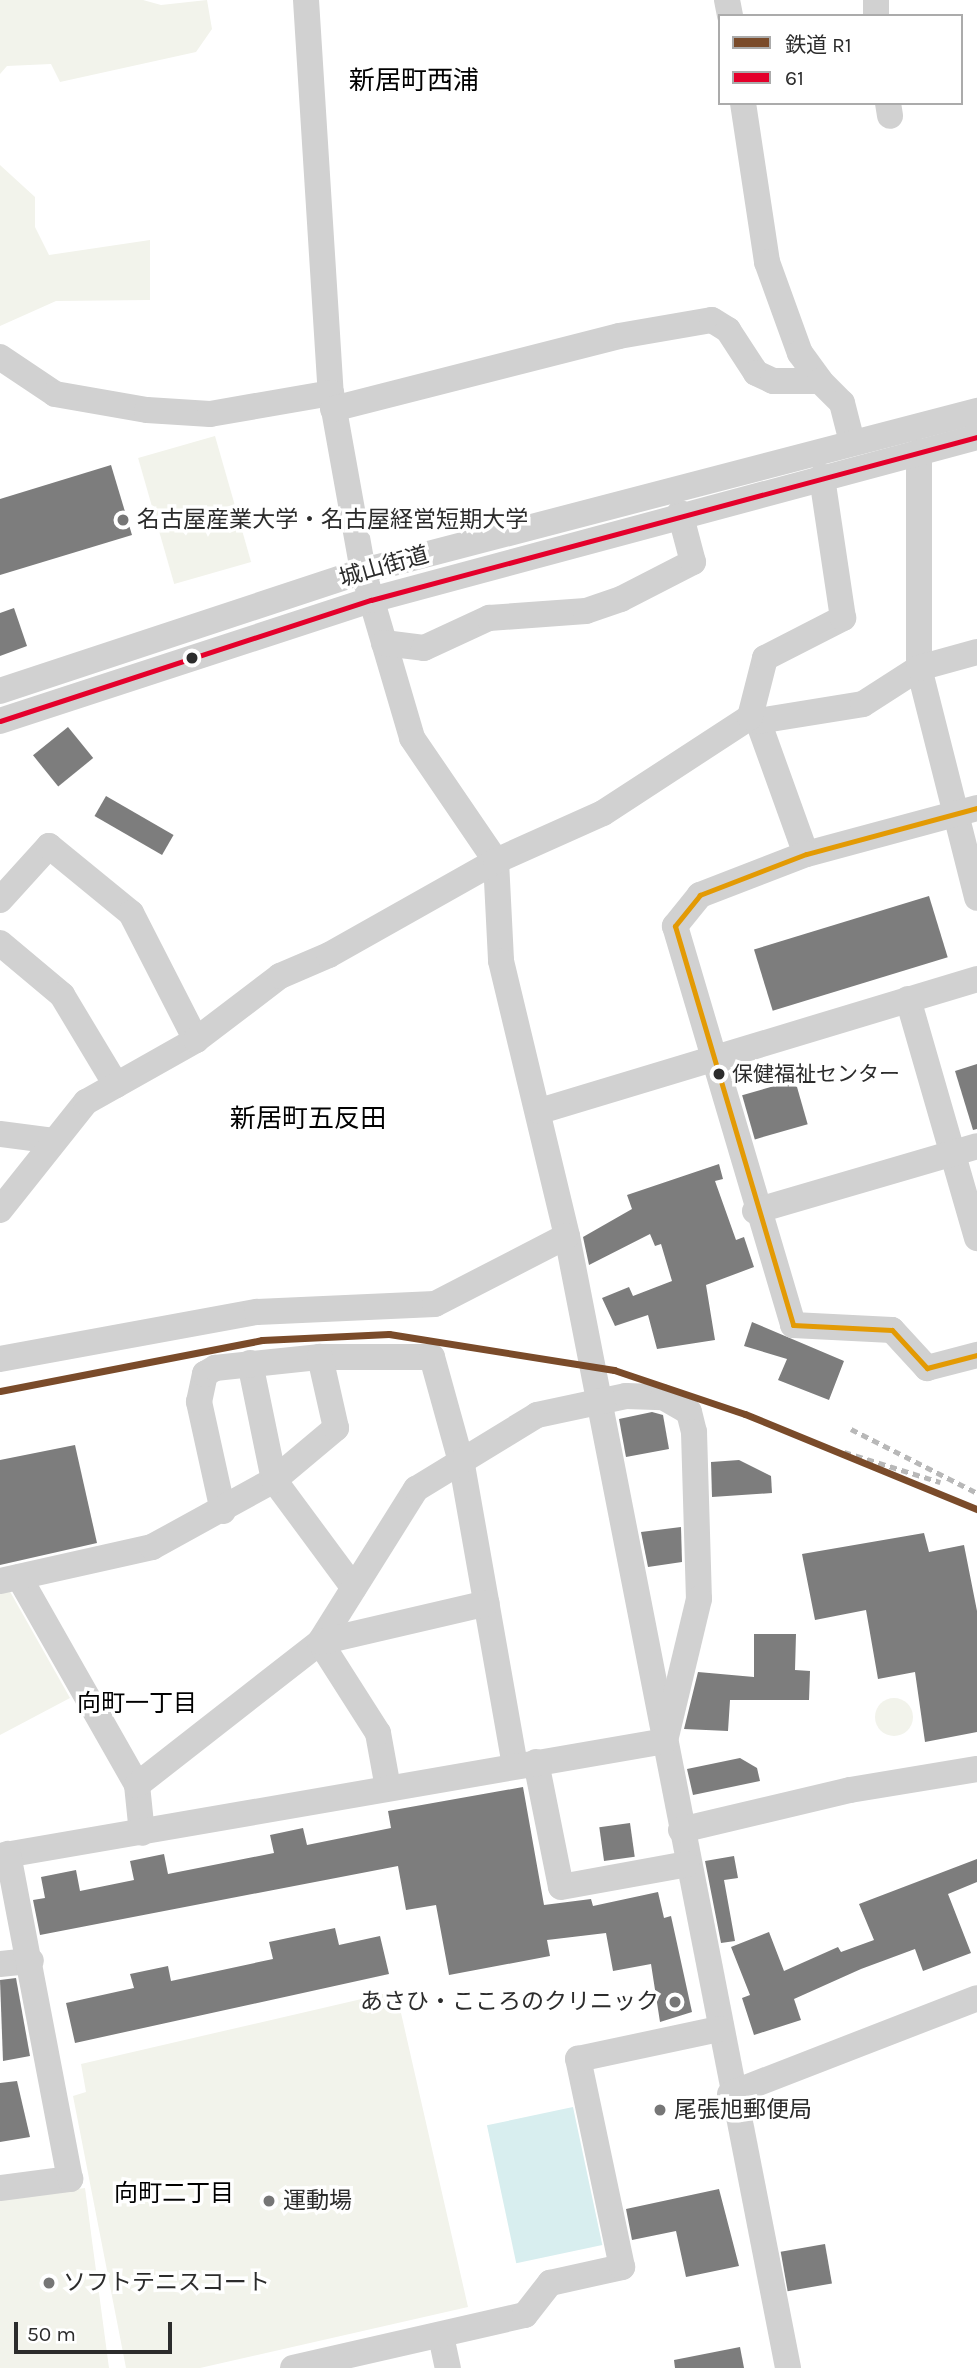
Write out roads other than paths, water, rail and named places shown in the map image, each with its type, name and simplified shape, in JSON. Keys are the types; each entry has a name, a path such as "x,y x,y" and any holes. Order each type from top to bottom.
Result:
{"street":[{"path":"306,0 332,401 363,571 412,738 496,861 501,961 540,1111 567,1236 730,2094 788,2368"},
{"path":"743,105 767,262 800,354 820,381 842,403 852,442"},
{"path":"0,357 55,394 147,410 210,414 332,401 619,336 712,320 728,330 756,373 773,381 820,381"},
{"name":"城山街道","path":"0,691 363,571 977,411"},
{"name":"城山街道","path":"0,721 371,600 680,513 977,437"},
{"path":"919,452 919,668 966,811 977,898"},
{"path":"806,854 754,719 765,658 843,618 822,477"},
{"path":"384,643 424,648 489,618 586,611 621,599 693,562 680,513"},
{"path":"0,1210 86,1102 196,1040 280,976 329,955 496,861 603,813 754,719 863,704 919,668 977,652"},
{"path":"966,811 806,854 700,895 675,926 755,1211 793,1325 892,1330 927,1368 977,1355"},
{"path":"0,900 49,846 131,913 196,1040"},
{"path":"0,943 62,995 117,1085"},
{"path":"540,1111 977,979"},
{"path":"908,999 965,1149 977,1238"},
{"path":"0,1134 54,1141"},
{"path":"755,1211 965,1149"},
{"path":"0,1359 257,1312 435,1304 567,1236"},
{"path":"142,1833 137,1785 9,1579 152,1547 223,1511 274,1480 336,1428 320,1357"},
{"path":"223,1511 199,1402 200,1381 215,1368 320,1357 432,1357 462,1465 487,1603 526,1764 561,1887 687,1864"},
{"path":"250,1363 274,1480 354,1588"},
{"path":"137,1785 320,1642 416,1489 462,1465 537,1415 599,1400 663,1397 689,1412 694,1432 699,1599 665,1741"},
{"path":"320,1642 487,1603"},
{"path":"320,1642 378,1733 388,1788"},
{"path":"0,2188 70,2179 31,1961 4,1855 665,1741"},
{"path":"681,1830 850,1790 977,1769"},
{"path":"0,1964 31,1961"},
{"path":"730,2094 977,1998"},
{"path":"293,2368 525,2315 550,2283 622,2267 578,2059 719,2029"},
{"path":"441,2336 448,2368"}],"railway":[{"path":"851,1429 977,1493"},
{"path":"844,1452 940,1482"}],"rail line":[{"name":"R1","path":"0,1391 262,1340 389,1334 614,1370 745,1414 977,1509"}],"place":[{"name":"名古屋産業大学・名古屋経営短期大学","path":"123,520"},
{"name":"保健福祉センター","path":"719,1074"},
{"name":"あさひ・こころのクリニック","path":"675,2002"},
{"name":"尾張旭郵便局","path":"660,2110"},
{"name":"運動場","path":"269,2201"},
{"name":"ソフトテニスコート","path":"49,2283"}],"district":[{"name":"新居町西浦","path":"414,81"},
{"name":"新居町五反田","path":"308,1119"},
{"name":"向町一丁目","path":"137,1704"},
{"name":"向町二丁目","path":"174,2194"}]}
